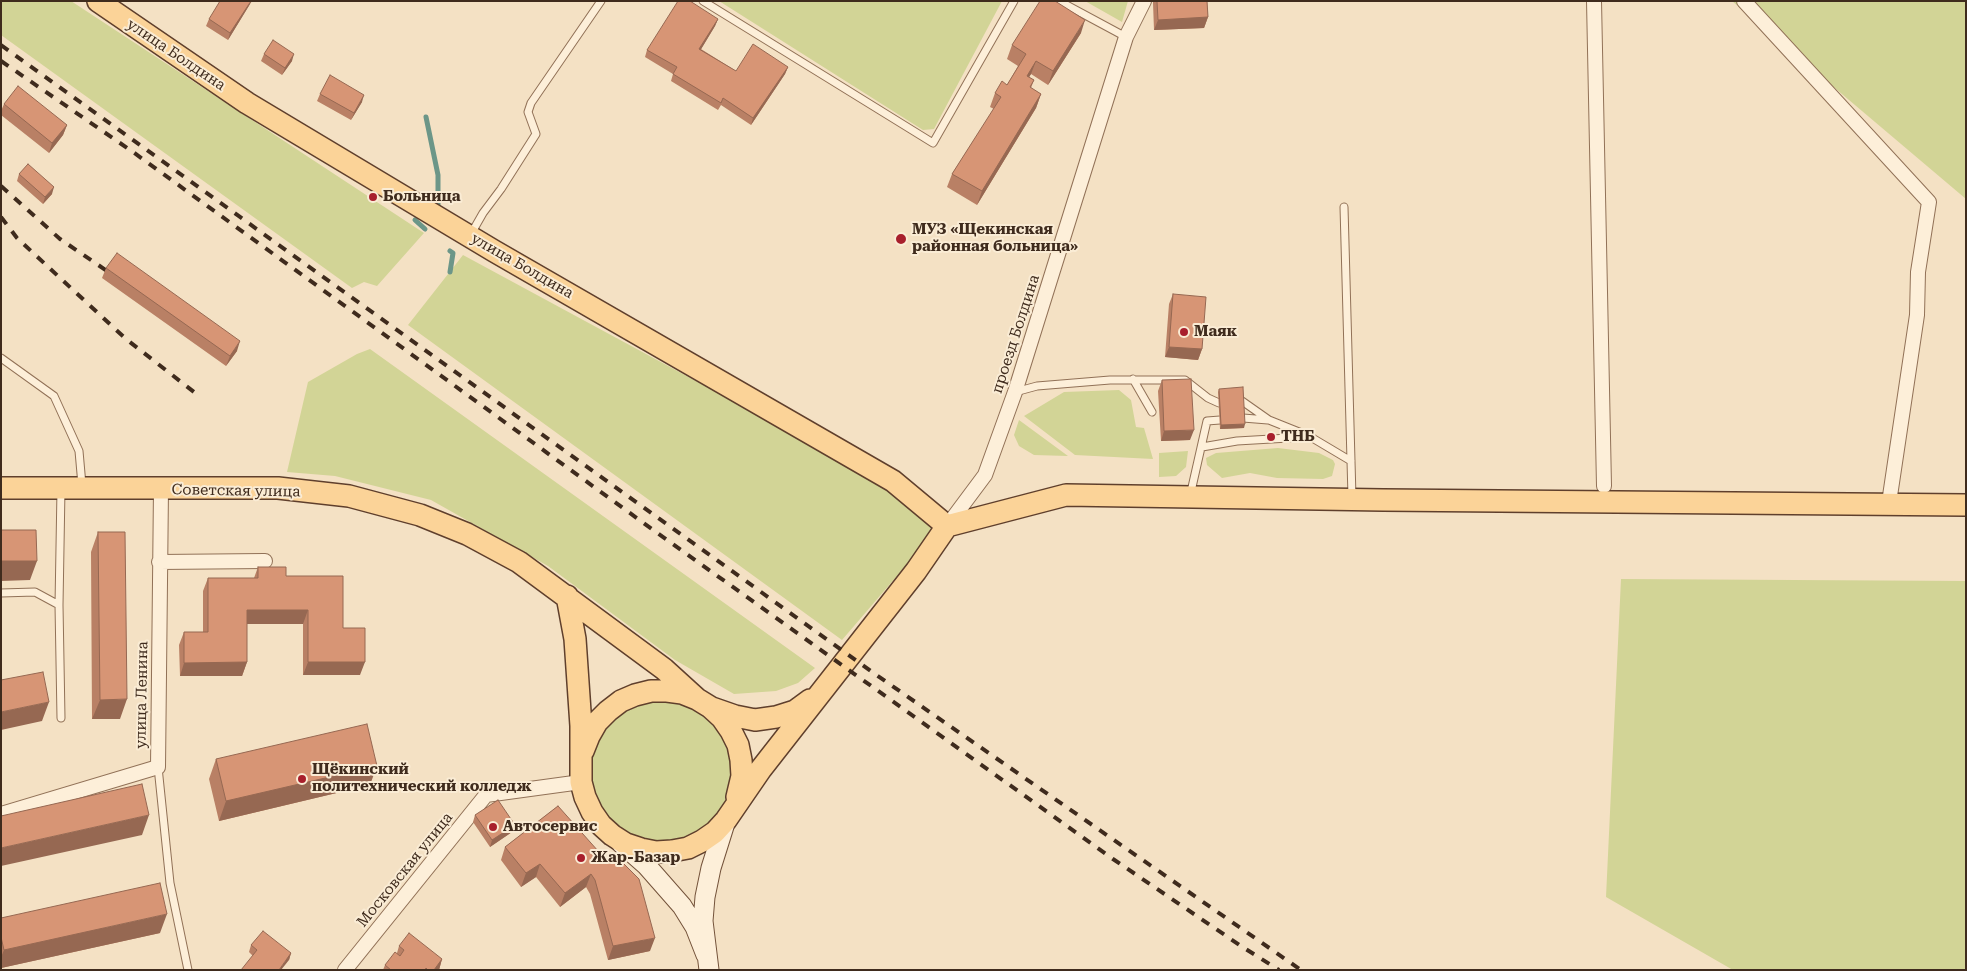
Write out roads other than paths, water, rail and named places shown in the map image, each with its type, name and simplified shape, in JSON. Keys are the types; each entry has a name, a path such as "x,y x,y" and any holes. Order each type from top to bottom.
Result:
{"main road":[{"name":"улица Болдина","path":"98,1 247,103 469,236 893,481 947,526"},
{"name":"Советская улица","path":"1,488 161,490 278,488 348,496 420,515 467,534 519,562 664,669 704,703"},
{"path":"567,596 575,639 581,726 581,774 585,797 601,825 612,836 626,844 641,849 656,852 672,851 688,848 715,832 761,769 916,571 947,526 1066,495 1352,500 1966,505"},
{"path":"581,774 583,750 597,722 621,701 643,693 666,690 682,693 736,716 755,720 776,717 795,711 820,693"},
{"path":"704,703 722,718 738,745 741,760 741,784 730,814"}],"street":[{"name":"проезд Болдина","path":"947,526 985,475 1015,392 1126,37 1144,1"},
{"path":"1594,1 1604,486"},
{"path":"1744,1 1929,202 1918,272 1917,315 1890,496"},
{"name":"улица Ленина","path":"1,814 158,767 161,490"},
{"path":"160,562 265,560"},
{"name":"Московская улица","path":"345,970 486,795 581,774"},
{"path":"709,965 703,921 705,898 711,868 730,814"},
{"path":"612,836 646,865 682,906 695,927 709,965"}],"lane":[{"path":"469,236 536,134 528,112 531,103 601,1"},
{"path":"703,1 933,143 1014,1"},
{"path":"1059,1 1126,37"},
{"path":"1344,207 1352,500"},
{"path":"1,358 54,396 79,451 83,488"},
{"path":"1133,379 1152,412"},
{"path":"1015,392 1037,386 1133,379 1185,380 1208,398 1219,403"},
{"path":"1242,402 1269,420 1309,436 1351,462"},
{"path":"1243,418 1269,420"},
{"path":"1190,497 1207,421 1220,420"},
{"path":"1202,447 1237,441 1309,436"},
{"path":"61,718 59,605 62,489"},
{"path":"1,593 35,592 59,605"},
{"path":"158,767 170,883 188,970"}],"waterway":[{"path":"426,117 438,175 438,205"},
{"path":"415,220 425,229"},
{"path":"450,251 453,253 450,272"}],"railway":[{"path":"1,45 875,674 1301,970"},
{"path":"1,61 133,152 656,532 1113,859 1279,970"},
{"path":"1,186 60,239 107,271"},
{"path":"1,217 17,238 126,339 194,392"}],"place":[{"name":"Больница","path":"373,197"},
{"name":"МУЗ «Щекинская районная больница»","path":"901,239"},
{"name":"Маяк","path":"1184,332"},
{"name":"ТНБ","path":"1271,437"},
{"name":"Щёкинский политехнический колледж","path":"302,779"},
{"name":"Автосервис","path":"493,827"},
{"name":"Жар-Базар","path":"581,858"}]}
